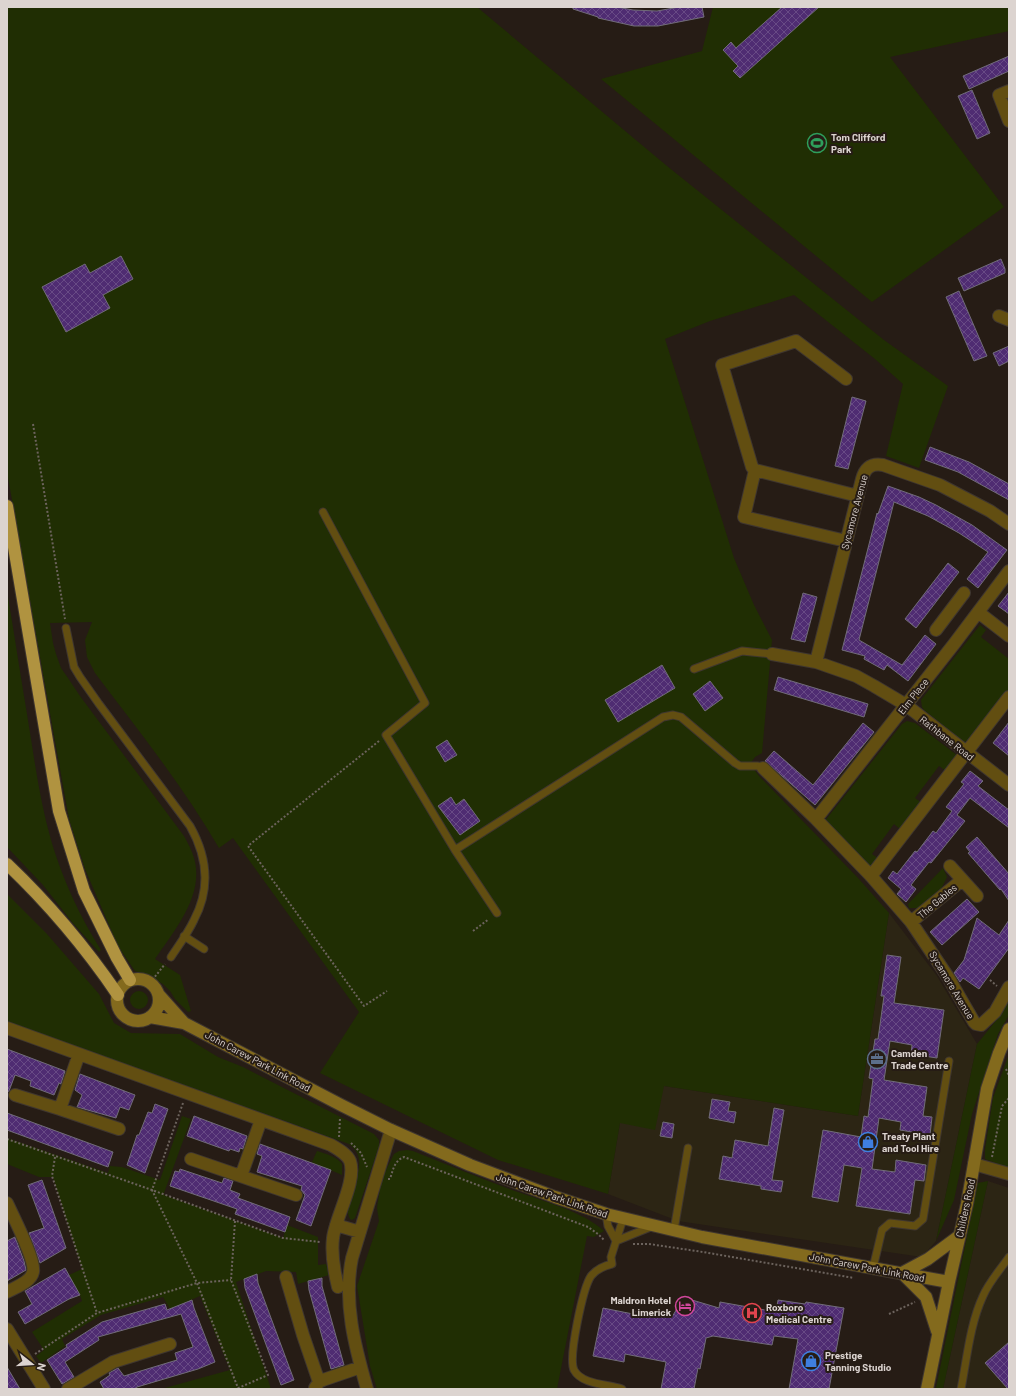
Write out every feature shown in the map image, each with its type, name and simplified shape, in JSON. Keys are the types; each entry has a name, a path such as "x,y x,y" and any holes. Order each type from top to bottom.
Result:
{"highway":[{"path":"7,506 59,811 84,891 117,958 130,980"},
{"path":"7,864 24,880 76,940 118,995"},
{"path":"7,868 24,880"}],"main road":[{"path":"130,980 144,980 150,983 154,986 159,995 158,1008 150,1017 138,1021 126,1017 118,1007 118,995 122,986 130,980"},
{"name":"John Carew Park Link Road","path":"159,995 184,1023"},
{"name":"John Carew Park Link Road","path":"150,1017 184,1023 391,1130 470,1165 555,1197 606,1214 702,1237 948,1282"},
{"name":"Childers Road","path":"926,1389 974,1164 987,1089 1009,1029"},
{"path":"938,1333 926,1297 902,1273 928,1259 959,1236"}],"street":[{"path":"1009,91 999,96 1009,121"},
{"path":"846,379 796,341 722,365 752,466 755,470 858,496"},
{"name":"Sycamore Avenue","path":"816,662 846,541 866,469 874,465 883,465 940,485 990,511 1009,524"},
{"path":"755,470 744,517 846,541"},
{"name":"Elm Place","path":"816,820 906,706 1009,571"},
{"path":"936,630 964,593"},
{"path":"978,612 1009,636"},
{"path":"949,613 967,627"},
{"name":"Rathbane Road","path":"772,654 816,662 856,676 906,706 1009,785"},
{"path":"871,876 1009,697"},
{"path":"763,768 871,876 911,922"},
{"name":"The Gables","path":"950,866 977,896"},
{"name":"The Gables","path":"911,922 962,880"},
{"name":"Sycamore Avenue","path":"911,922 948,977 976,1024 981,1025 993,1014 1009,987"},
{"path":"7,1028 331,1146 345,1155 349,1160 349,1184 333,1237 332,1254 338,1287"},
{"path":"60,1109 79,1054"},
{"path":"15,1095 120,1130"},
{"path":"241,1176 261,1120"},
{"path":"367,1389 350,1314 348,1290 350,1270 360,1232 391,1130"},
{"path":"191,1158 296,1195"},
{"path":"974,1164 1009,1174"},
{"path":"7,1203 33,1261 33,1272 28,1281 7,1292"},
{"path":"336,1225 360,1232"},
{"path":"286,1277 317,1386 361,1367"},
{"path":"7,1329 44,1389"},
{"path":"68,1389 113,1362 170,1344"}],"lane":[{"path":"323,512 425,703 386,735 455,850 497,913"},
{"path":"66,628 74,667 80,677 190,826 197,838 202,853 205,867 203,896 195,918 171,957"},
{"path":"694,669 742,651 772,654"},
{"path":"455,850 663,717 673,715 681,717 728,758 740,766 758,766 763,768"},
{"path":"184,936 204,949"},
{"path":"873,1268 882,1230 890,1223 915,1226 923,1219 949,1061"},
{"path":"674,1230 688,1148"},
{"path":"606,1214 608,1226 615,1243"},
{"path":"622,1389 586,1380 574,1370 572,1356 581,1304 587,1283 600,1268 612,1264 611,1257 623,1219"},
{"path":"615,1243 653,1226"},
{"path":"962,1389 974,1325 982,1296 989,1284 1009,1258"}],"path":[{"path":"33,424 66,628"},
{"path":"386,735 248,846 364,1006 387,991"},
{"path":"473,931 497,913"},
{"path":"150,983 171,957"},
{"path":"186,1093 152,1190 197,1283 237,1389 268,1375 231,1280 235,1221"},
{"path":"989,1168 1002,1106 1009,1098"},
{"path":"339,1139 341,1105"},
{"path":"7,1140 152,1190 283,1238 325,1242"},
{"path":"346,1141 353,1144 361,1153 365,1159 368,1173 390,1179 398,1160 404,1157 588,1227 606,1242 623,1246 633,1244 649,1244 855,1278"},
{"path":"55,1157 52,1176 97,1313"},
{"path":"26,1360 97,1313 197,1283 231,1280"}],"shaded area":[{"path":"889,913 937,976 977,1044 936,1241 922,1257 678,1221 608,1194 620,1123 664,1086 858,1116"},
{"path":"988,1181 1009,1188 1009,1389 943,1389"}],"green space":[{"path":"8,7 477,7 667,166 884,340 948,386 919,468 886,456 903,384 875,359 794,295 710,321 665,339 734,558 754,605 772,640 762,753 755,757 750,764 759,776 859,879 889,913 858,1116 664,1086 655,1130 620,1123 608,1194 498,1160 320,1073 359,1012 233,838 219,848 175,780 95,673 87,657 85,640 92,622 50,623 53,643 61,668 80,696 184,836 194,858 196,872 192,899 179,924 155,959 180,975 191,1011 188,1012 163,984 135,971 118,946 85,869 69,819 7,472"},
{"name":"Tom Clifford Park","path":"713,7 1009,7 1009,31 890,57 1004,207 872,302 601,79 702,51"},
{"path":"7,591 37,777 51,840 66,883 79,911 101,950 99,952 72,922 43,885 7,847"},
{"path":"980,625 986,630 981,637 1009,659 1009,689 975,733 969,740 964,742 924,710 921,700"},
{"path":"907,721 915,723 958,756 946,771 939,766 915,798 922,803 901,830 894,824 872,854 879,859 871,867 824,822 902,724"},
{"path":"943,868 947,877 941,889 919,908 909,908 908,904"},
{"path":"7,894 47,934 99,994 114,1023 131,1033 180,1034 218,1057 243,1067 374,1134 379,1140 379,1146 355,1218 352,1220 350,1219 348,1210 349,1201 358,1171 359,1161 357,1152 349,1144 7,1022"},
{"path":"139,991 145,994 148,1000 145,1006 139,1009 133,1006 130,1000 133,994"},
{"path":"1009,998 1009,1015 998,1034 972,1114 954,1200 936,1241 977,1044 999,1017"},
{"path":"1009,1054 1009,1168 985,1159 985,1150 993,1098"},
{"path":"182,1116 191,1119 164,1195 283,1238 287,1225 318,1237 318,1265 326,1264 329,1275 298,1284 296,1272 266,1271 236,1282 271,1389 161,1389 230,1370 200,1296 170,1309 163,1297 101,1315 62,1339 65,1346 41,1363 36,1356 44,1350 32,1332 82,1301 69,1275 82,1269 53,1177 39,1177 7,1164 7,1138 108,1173 110,1166 122,1167 160,1180"},
{"path":"407,1150 573,1212 596,1224 604,1231 594,1237 587,1236 557,1389 377,1389 370,1366 357,1286 379,1221 377,1208 381,1182 394,1154 399,1151"},
{"path":"317,1151 340,1161 342,1164 342,1175 312,1162"},
{"path":"988,1181 943,1389 937,1389 978,1183"}],"building":[{"path":"573,7 617,7 633,10 657,11 679,7 702,7 704,17 658,26 634,26 598,18 573,9"},
{"path":"782,7 819,7 740,78 733,71 738,66 723,50 731,42 736,48"},
{"path":"1009,56 1009,71 969,89 963,76"},
{"path":"972,90 990,133 977,139 958,96"},
{"path":"121,256 133,279 103,295 110,308 66,332 42,287 85,264 90,273"},
{"path":"1001,259 1005,273 964,291 958,278"},
{"path":"959,291 987,356 974,361 946,297"},
{"path":"1009,346 1009,361 999,366 993,353"},
{"path":"852,397 866,401 848,469 835,466"},
{"path":"930,447 969,462 1009,484 1009,500 958,472 925,460"},
{"path":"888,486 936,505 972,525 1007,550 978,588 967,579 988,552 959,533 928,516 894,502 859,640 902,665 925,635 936,644 908,681 887,665 884,670 864,659 865,656 842,650 877,513 878,514"},
{"path":"948,563 959,572 916,628 905,619"},
{"path":"1009,592 1009,614 998,606"},
{"path":"803,593 817,597 805,642 791,639"},
{"path":"662,665 675,688 618,722 605,700"},
{"path":"778,677 868,704 864,717 774,690"},
{"path":"710,681 723,698 705,711 693,694"},
{"path":"1009,722 1009,756 993,743"},
{"path":"863,723 874,732 815,805 765,761 774,751 813,785"},
{"path":"447,740 457,755 445,762 436,747"},
{"path":"970,771 983,781 978,786 1009,810 1009,828 970,798 957,815 965,821 911,885 916,889 906,902 897,894 901,889 888,878 893,871 897,874 915,851 917,852 933,831 936,833 952,811 946,807 964,784 961,782"},
{"path":"451,797 456,805 464,799 480,821 460,835 438,806"},
{"path":"977,837 1009,874 1009,901 1001,889 1000,890 968,853 970,852 966,847"},
{"path":"967,899 979,912 942,945 930,932"},
{"path":"977,918 999,935 1009,920 1009,948 979,989 963,978 960,982 954,973 964,960"},
{"path":"887,955 901,957 894,1003 944,1010 937,1058 911,1054 912,1045 890,1041 884,1080 927,1087 923,1116 932,1117 930,1135 900,1130 901,1122 879,1118 872,1169 895,1172 896,1160 926,1165 924,1181 915,1180 910,1214 856,1206 862,1168 844,1165 838,1202 812,1197 823,1130 861,1137 864,1116 868,1117 873,1079 869,1078 875,1039 878,1039 884,996 881,996"},
{"path":"7,1049 65,1071 61,1084 59,1083 54,1095 30,1086 31,1081 15,1075 9,1091 7,1092"},
{"path":"80,1074 135,1095 129,1110 120,1107 116,1118 77,1107 82,1095 75,1090"},
{"path":"712,1099 730,1102 728,1111 736,1112 734,1123 709,1118"},
{"path":"155,1104 168,1109 145,1173 127,1165 137,1135 139,1135 148,1112 152,1113"},
{"path":"774,1108 784,1110 772,1180 783,1181 781,1192 761,1189 761,1186 719,1179 723,1156 732,1158 735,1140 768,1146"},
{"path":"7,1113 113,1152 108,1167 7,1130"},
{"path":"194,1116 247,1136 243,1149 240,1148 239,1152 230,1149 229,1151 187,1136"},
{"path":"663,1122 674,1124 672,1138 660,1136"},
{"path":"260,1144 331,1170 311,1226 296,1220 305,1195 301,1190 302,1186 257,1172 262,1156 257,1154"},
{"path":"180,1169 222,1183 224,1178 233,1181 230,1190 240,1194 238,1198 290,1217 285,1232 235,1214 237,1209 170,1186 175,1171 179,1172"},
{"path":"42,1180 66,1248 40,1263 29,1233 44,1228 28,1185"},
{"path":"15,1237 26,1270 7,1281 7,1241"},
{"path":"65,1268 80,1295 69,1299 25,1324 18,1312 32,1304 25,1291"},
{"path":"257,1274 258,1283 294,1380 281,1385 245,1288 244,1279"},
{"path":"322,1278 322,1286 344,1365 331,1369 309,1290 308,1281"},
{"path":"192,1300 215,1362 198,1369 134,1389 104,1389 100,1382 110,1375 109,1373 118,1368 124,1376 177,1360 175,1353 193,1347 181,1314 98,1337 99,1340 65,1362 74,1377 62,1384 47,1360 67,1347 66,1345 102,1322 165,1304 167,1310"},
{"path":"692,1300 719,1308 720,1302 776,1312 778,1300 805,1304 806,1302 844,1308 829,1389 789,1389 798,1339 774,1336 772,1345 713,1336 706,1338 700,1369 698,1368 694,1389 661,1389 666,1362 625,1354 624,1362 593,1356 603,1308 633,1314 633,1311 672,1317 678,1307 684,1302"},
{"path":"1009,1342 1009,1389 1008,1389 985,1363"},
{"path":"7,1367 20,1389 7,1389"}],"place":[{"name":"Tom Clifford Park","path":"817,143"},
{"name":"Camden Trade Centre","path":"877,1059"},
{"name":"Treaty Plant and Tool Hire","path":"868,1142"},
{"name":"Maldron Hotel Limerick","path":"685,1306"},
{"name":"Roxboro Medical Centre","path":"752,1313"},
{"name":"Prestige Tanning Studio","path":"811,1361"}]}
